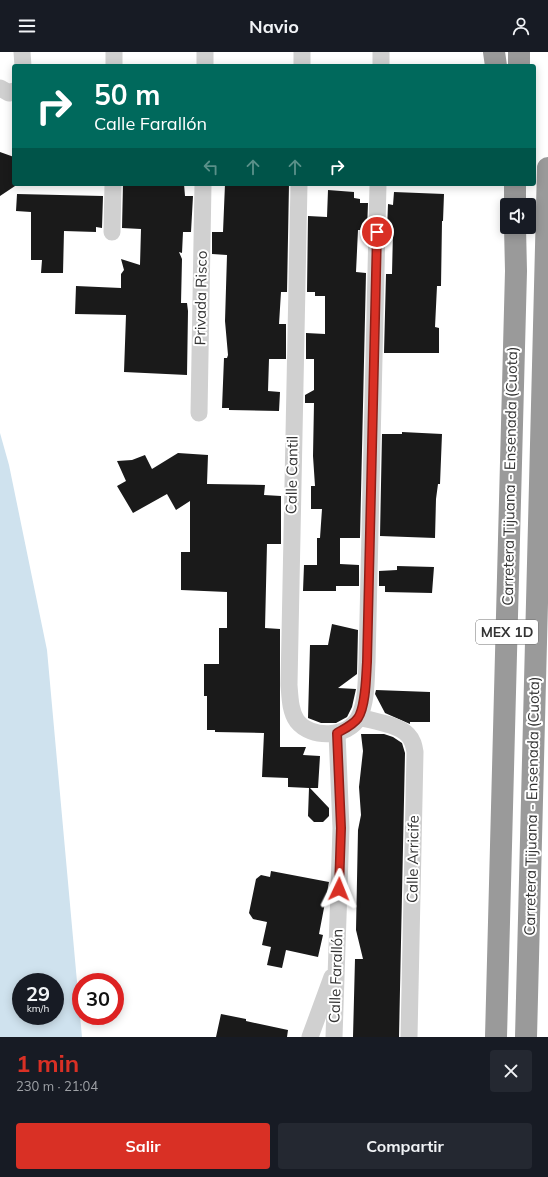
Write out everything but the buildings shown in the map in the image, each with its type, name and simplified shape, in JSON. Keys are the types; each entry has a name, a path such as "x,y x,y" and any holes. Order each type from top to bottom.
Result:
{"highway":[{"path":"494,52 496,64"},
{"path":"519,52 519,64"},
{"name":"Carretera Tijuana - Ensenada (Cuota)","path":"526,1037 548,168"},
{"name":"Carretera Tijuana - Ensenada (Cuota)","path":"496,1037 516,271 515,234"}],"street":[{"path":"22,52 23,64"},
{"path":"114,52 114,64"},
{"path":"205,52 205,64"},
{"path":"302,52 302,64"},
{"path":"381,52 381,64"},
{"path":"112,186 112,232"},
{"name":"Privada Risco","path":"199,413 203,186"},
{"name":"Calle Cantil","path":"299,186 289,685 291,708 297,721 306,729 321,734 337,733"},
{"path":"337,733 351,725 359,717 364,696 367,662 378,186"},
{"name":"Calle Arricife","path":"359,717 399,729 408,735 413,742 415,752 409,1037"},
{"name":"Calle Farallón","path":"334,1037 341,828 337,733"},
{"path":"310,1037 336,966"}],"water":[{"path":"0,433 9,465 47,650 76,973 72,973 72,1025 81,1025 82,1037 0,1037"}],"route":[{"path":"339,889 341,828 340,755 337,733 351,725 359,717 364,696 367,662 377,232"}]}
